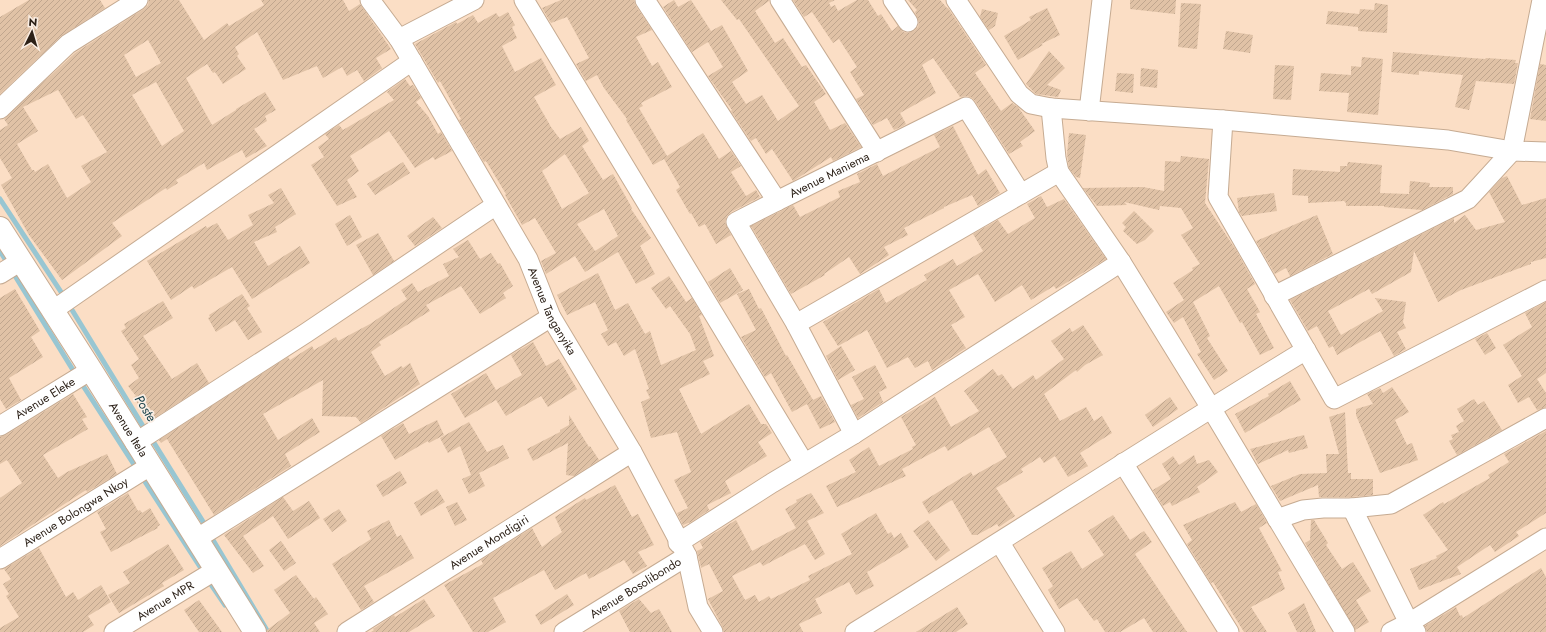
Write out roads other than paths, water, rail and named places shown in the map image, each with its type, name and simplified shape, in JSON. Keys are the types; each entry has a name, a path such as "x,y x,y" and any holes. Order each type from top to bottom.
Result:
{"street":[{"path":"0,109 68,44 138,0"},
{"name":"Avenue Tanganyika","path":"370,0 399,39 528,259 551,317 632,452 682,549 698,607 713,632"},
{"path":"399,39 474,0"},
{"path":"524,0 804,463"},
{"name":"Avenue Maniema","path":"645,0 777,201 966,108 1021,194"},
{"path":"780,0 876,152"},
{"path":"893,0 908,22"},
{"path":"956,0 1019,94 1031,104 1051,108 1223,120 1448,140 1512,151 1546,152"},
{"path":"1089,111 1102,0"},
{"path":"1274,296 1468,199 1481,186 1512,151 1542,0"},
{"path":"52,310 412,61"},
{"path":"1051,108 1056,158 1059,172 1121,262 1211,408 1345,632"},
{"path":"1223,120 1218,197 1334,399 1546,290"},
{"path":"796,324 1059,172"},
{"path":"777,201 736,222 796,324 854,434"},
{"path":"135,443 306,333 496,205"},
{"name":"Avenue Itela","path":"0,228 255,632"},
{"path":"0,274 21,261"},
{"name":"Avenue Bosolibondo","path":"564,632 804,463 854,434 1121,262"},
{"path":"196,539 551,317"},
{"path":"855,632 1000,542 1123,463 1306,350"},
{"name":"Avenue Eleke","path":"0,426 91,370"},
{"path":"1277,519 1303,510 1352,508 1391,504 1546,418"},
{"name":"Avenue Mondigiri","path":"347,632 632,452"},
{"path":"1123,463 1229,632"},
{"name":"Avenue Bolongwa Nkoy","path":"0,559 150,466"},
{"path":"1352,508 1413,627"},
{"path":"1391,632 1413,627 1546,538"},
{"path":"1000,542 1055,632"},
{"name":"Avenue MPR","path":"114,632 216,570"}],"waterway":[{"name":"Poste","path":"0,199 65,298"},
{"path":"0,251 8,264"},
{"path":"12,271 76,375"},
{"name":"Poste","path":"69,305 146,431"},
{"path":"80,381 204,573"},
{"name":"Poste","path":"151,438 207,528"},
{"name":"Poste","path":"210,535 268,632"},
{"path":"208,580 225,605"}]}
